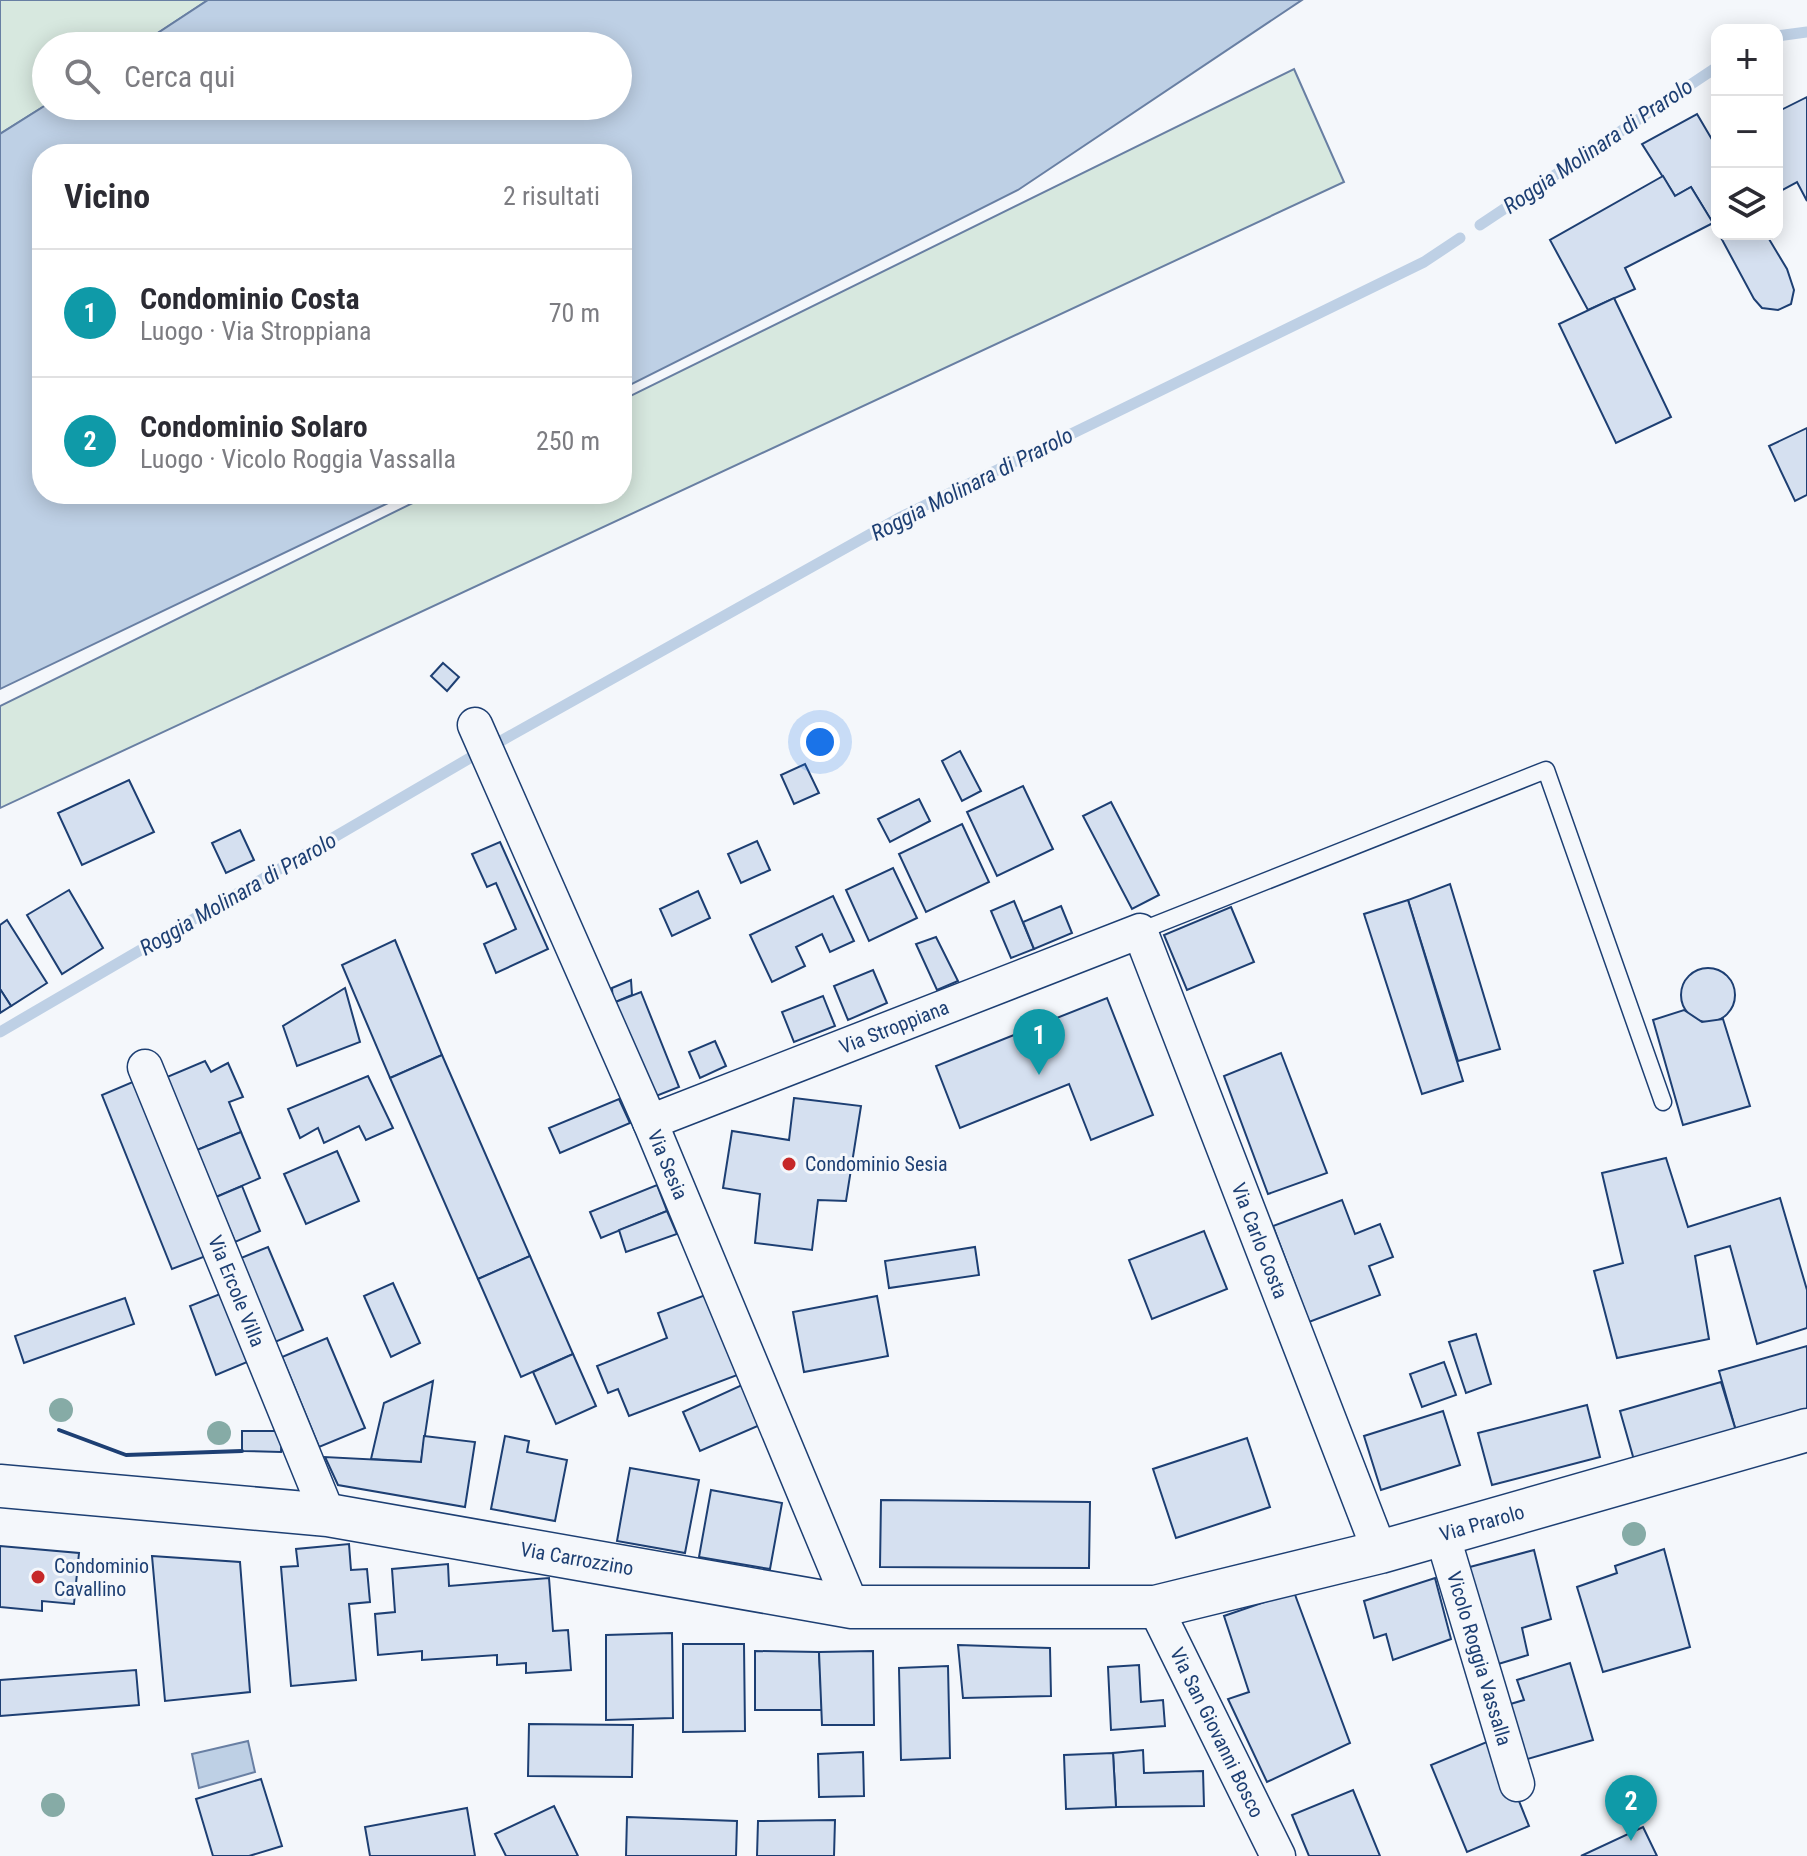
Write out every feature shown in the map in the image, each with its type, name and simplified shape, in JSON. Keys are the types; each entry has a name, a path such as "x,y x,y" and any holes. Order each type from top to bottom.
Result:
{"street":[{"name":"Via Sesia","path":"475,725 650,1122 852,1607"},
{"name":"Via Stroppiana","path":"650,1122 1140,931"},
{"name":"Via Carlo Costa","path":"1140,931 1380,1552"},
{"name":"Via Ercole Villa","path":"145,1067 328,1515"},
{"name":"Via Prarolo","path":"1155,1607 1380,1552 1807,1430"},
{"name":"Via Carrozzino","path":"0,1486 328,1515 852,1607 1155,1607"},
{"name":"Vicolo Roggia Vassalla","path":"1442,1534 1517,1784"},
{"name":"Via San Giovanni Bosco","path":"1155,1607 1278,1856"}],"lane":[{"path":"1140,931 1546,770 1663,1102"}],"shaded area":[{"path":"0,0 208,0 159,32 32,32 32,114 0,134"},
{"path":"1294,69 1344,182 0,808 0,706 411,504 632,504 632,395"}],"water":[{"path":"208,0 1302,0 1018,190 632,384 632,144 32,144 32,504 386,504 0,689 0,134 32,114 32,120 632,120 632,32 159,32"},
{"path":"248,1741 255,1772 199,1788 192,1754"}],"building":[{"path":"1807,97 1807,201 1797,182 1783,190 1783,109"},
{"path":"1697,114 1711,138 1711,220 1691,187 1675,196 1642,144"},
{"path":"1663,176 1675,196 1691,187 1711,220 1711,224 1625,268 1635,289 1588,310 1550,240"},
{"path":"1722,240 1770,240 1787,269 1794,290 1791,304 1778,310 1762,308"},
{"path":"1614,298 1671,417 1616,443 1559,324"},
{"path":"1807,428 1807,495 1795,501 1769,446"},
{"path":"443,663 459,677 447,691 431,676"},
{"path":"960,751 981,791 962,801 942,761"},
{"path":"805,764 819,793 794,804 781,775"},
{"path":"129,780 154,832 82,865 58,813"},
{"path":"1023,786 1053,849 997,876 967,812"},
{"path":"919,799 930,821 890,842 878,819"},
{"path":"1111,802 1159,895 1132,909 1083,816"},
{"path":"962,824 989,882 926,912 899,854"},
{"path":"240,830 254,860 226,873 212,843"},
{"path":"757,841 770,870 741,883 728,854"},
{"path":"500,842 548,949 496,973 484,944 516,929 496,883 487,887 472,854"},
{"path":"893,868 917,918 869,941 846,890"},
{"path":"1450,884 1500,1049 1458,1061 1408,900"},
{"path":"69,890 103,948 62,974 27,915"},
{"path":"698,891 710,918 672,936 660,909"},
{"path":"833,896 854,941 830,952 822,934 796,947 805,966 772,982 750,935"},
{"path":"1408,900 1463,1081 1422,1094 1364,914"},
{"path":"1014,901 1034,949 1011,958 991,911"},
{"path":"1061,906 1072,933 1034,949 1023,922"},
{"path":"1231,907 1254,962 1187,990 1164,935"},
{"path":"7,920 47,983 11,1006 0,989 0,925"},
{"path":"936,937 958,981 937,990 916,944"},
{"path":"395,940 442,1055 390,1078 342,965"},
{"path":"1708,968 1727,976 1735,995 1727,1014 1708,1022 1689,1014 1681,995 1689,976"},
{"path":"873,970 887,1003 848,1020 834,986"},
{"path":"631,980 632,995 613,1003 612,988"},
{"path":"345,988 360,1042 297,1066 283,1026"},
{"path":"0,989 11,1006 0,1013"},
{"path":"641,992 679,1087 651,1098 613,1003"},
{"path":"823,996 835,1026 794,1042 782,1012"},
{"path":"1107,998 1153,1115 1091,1140 1069,1084 960,1128 936,1066"},
{"path":"1684,1010 1702,1022 1723,1019 1750,1106 1683,1125 1653,1020"},
{"path":"715,1041 726,1066 700,1078 689,1052"},
{"path":"1281,1053 1327,1173 1268,1194 1224,1076"},
{"path":"442,1055 530,1256 478,1279 390,1078"},
{"path":"205,1061 211,1072 228,1063 243,1097 229,1102 241,1132 197,1150 167,1077"},
{"path":"368,1076 393,1128 366,1140 359,1126 324,1143 318,1128 300,1138 288,1109"},
{"path":"135,1081 206,1256 172,1269 102,1095"},
{"name":"Condominio Sesia","path":"794,1098 861,1106 846,1201 818,1200 812,1250 755,1243 760,1194 723,1188 732,1131 789,1140"},
{"path":"619,1099 630,1123 560,1153 549,1128"},
{"path":"241,1132 260,1178 216,1197 197,1150"},
{"path":"337,1151 359,1201 306,1224 284,1174"},
{"path":"1666,1158 1688,1227 1780,1198 1807,1290 1807,1328 1757,1344 1730,1246 1695,1256 1709,1339 1617,1358 1594,1271 1623,1263 1602,1173"},
{"path":"657,1185 667,1211 601,1238 590,1212"},
{"path":"242,1186 260,1231 235,1242 216,1197"},
{"path":"1342,1200 1355,1234 1380,1224 1393,1257 1369,1266 1380,1295 1309,1322 1273,1226"},
{"path":"667,1211 677,1234 626,1252 619,1230"},
{"path":"1204,1231 1227,1289 1152,1319 1129,1260"},
{"path":"268,1247 303,1330 275,1342 241,1258"},
{"path":"975,1247 979,1275 889,1288 885,1261"},
{"path":"530,1256 573,1354 521,1377 478,1279"},
{"path":"393,1283 420,1343 391,1357 364,1296"},
{"path":"225,1292 252,1360 216,1375 190,1306"},
{"path":"708,1294 740,1374 629,1416 618,1389 608,1393 597,1366 667,1338 658,1313"},
{"path":"877,1296 888,1356 804,1372 793,1312"},
{"path":"125,1298 134,1324 24,1363 15,1336"},
{"path":"1476,1334 1491,1384 1466,1393 1449,1342"},
{"path":"327,1338 365,1428 319,1447 282,1357"},
{"path":"1807,1346 1807,1411 1736,1431 1719,1371"},
{"path":"573,1354 596,1406 556,1424 533,1372"},
{"path":"1444,1362 1456,1395 1422,1407 1410,1374"},
{"path":"433,1381 421,1462 371,1459 384,1403"},
{"path":"1721,1382 1736,1431 1634,1460 1620,1411"},
{"path":"742,1385 760,1425 700,1451 683,1412"},
{"path":"1587,1405 1600,1457 1492,1485 1478,1433"},
{"path":"1443,1411 1460,1465 1381,1490 1364,1436"},
{"path":"242,1431 282,1431 281,1452 242,1451"},
{"path":"424,1436 475,1442 465,1507 338,1485 325,1457 421,1462"},
{"path":"505,1436 529,1441 527,1452 567,1460 555,1521 491,1509"},
{"path":"1247,1438 1270,1507 1176,1538 1153,1469"},
{"path":"630,1468 699,1480 685,1553 617,1541"},
{"path":"711,1490 782,1503 770,1569 699,1557"},
{"path":"881,1500 1090,1502 1089,1568 880,1567"},
{"path":"349,1544 351,1570 367,1569 370,1602 349,1604 356,1680 291,1686 281,1567 298,1566 296,1549"},
{"name":"Condominio Cavallino","path":"0,1546 79,1553 74,1604 42,1601 42,1611 0,1607"},
{"path":"1664,1549 1690,1647 1603,1672 1577,1587 1617,1573 1615,1566"},
{"path":"1534,1550 1551,1619 1522,1628 1528,1655 1495,1665 1466,1568"},
{"path":"152,1556 240,1562 250,1692 165,1701"},
{"path":"448,1564 449,1586 549,1578 553,1631 568,1630 571,1670 526,1673 526,1663 497,1665 497,1655 422,1660 422,1651 378,1655 375,1614 395,1612 392,1569"},
{"path":"1435,1578 1451,1639 1393,1660 1386,1634 1374,1638 1364,1601"},
{"path":"1294,1592 1350,1743 1267,1782 1228,1699 1249,1692 1224,1616"},
{"path":"672,1633 673,1718 606,1720 606,1635"},
{"path":"683,1644 744,1644 745,1731 683,1732"},
{"path":"958,1645 1050,1648 1051,1696 963,1698"},
{"path":"755,1651 819,1652 822,1710 755,1710"},
{"path":"873,1651 874,1725 822,1725 819,1652"},
{"path":"1570,1663 1593,1740 1524,1760 1507,1705 1524,1700 1517,1680"},
{"path":"1139,1665 1141,1702 1163,1700 1165,1726 1111,1730 1108,1667"},
{"path":"948,1666 950,1758 901,1760 899,1668"},
{"path":"136,1670 139,1705 0,1716 0,1680"},
{"path":"529,1724 633,1725 632,1777 528,1776"},
{"path":"1494,1739 1529,1826 1467,1852 1431,1765"},
{"path":"1143,1750 1144,1773 1203,1771 1204,1806 1116,1807 1113,1753"},
{"path":"863,1752 864,1796 819,1797 818,1754"},
{"path":"1113,1753 1116,1807 1066,1809 1064,1755"},
{"path":"261,1779 282,1846 249,1856 213,1856 196,1799"},
{"path":"1353,1790 1380,1856 1309,1856 1292,1815"},
{"path":"554,1806 578,1856 506,1856 495,1834"},
{"path":"467,1808 475,1856 370,1856 365,1827"},
{"path":"627,1817 737,1821 736,1856 626,1856"},
{"path":"835,1820 834,1856 757,1856 758,1821"},
{"path":"1643,1827 1657,1856 1581,1856"}],"waterway":[{"name":"Roggia Molinara di Prarolo","path":"1783,35 1807,32"},
{"name":"Roggia Molinara di Prarolo","path":"1480,225 1711,71"},
{"name":"Roggia Molinara di Prarolo","path":"492,746 899,518 1424,262 1460,238"},
{"name":"Roggia Molinara di Prarolo","path":"0,1032 475,755"}],"wall":[{"path":"59,1430 126,1455 242,1451"}],"place":[{"name":"Condominio Costa","path":"1039,1075"},
{"name":"Condominio Sesia","path":"789,1164"},
{"name":"Condominio Cavallino","path":"38,1577"},
{"name":"Condominio Solaro","path":"1631,1841"}]}
